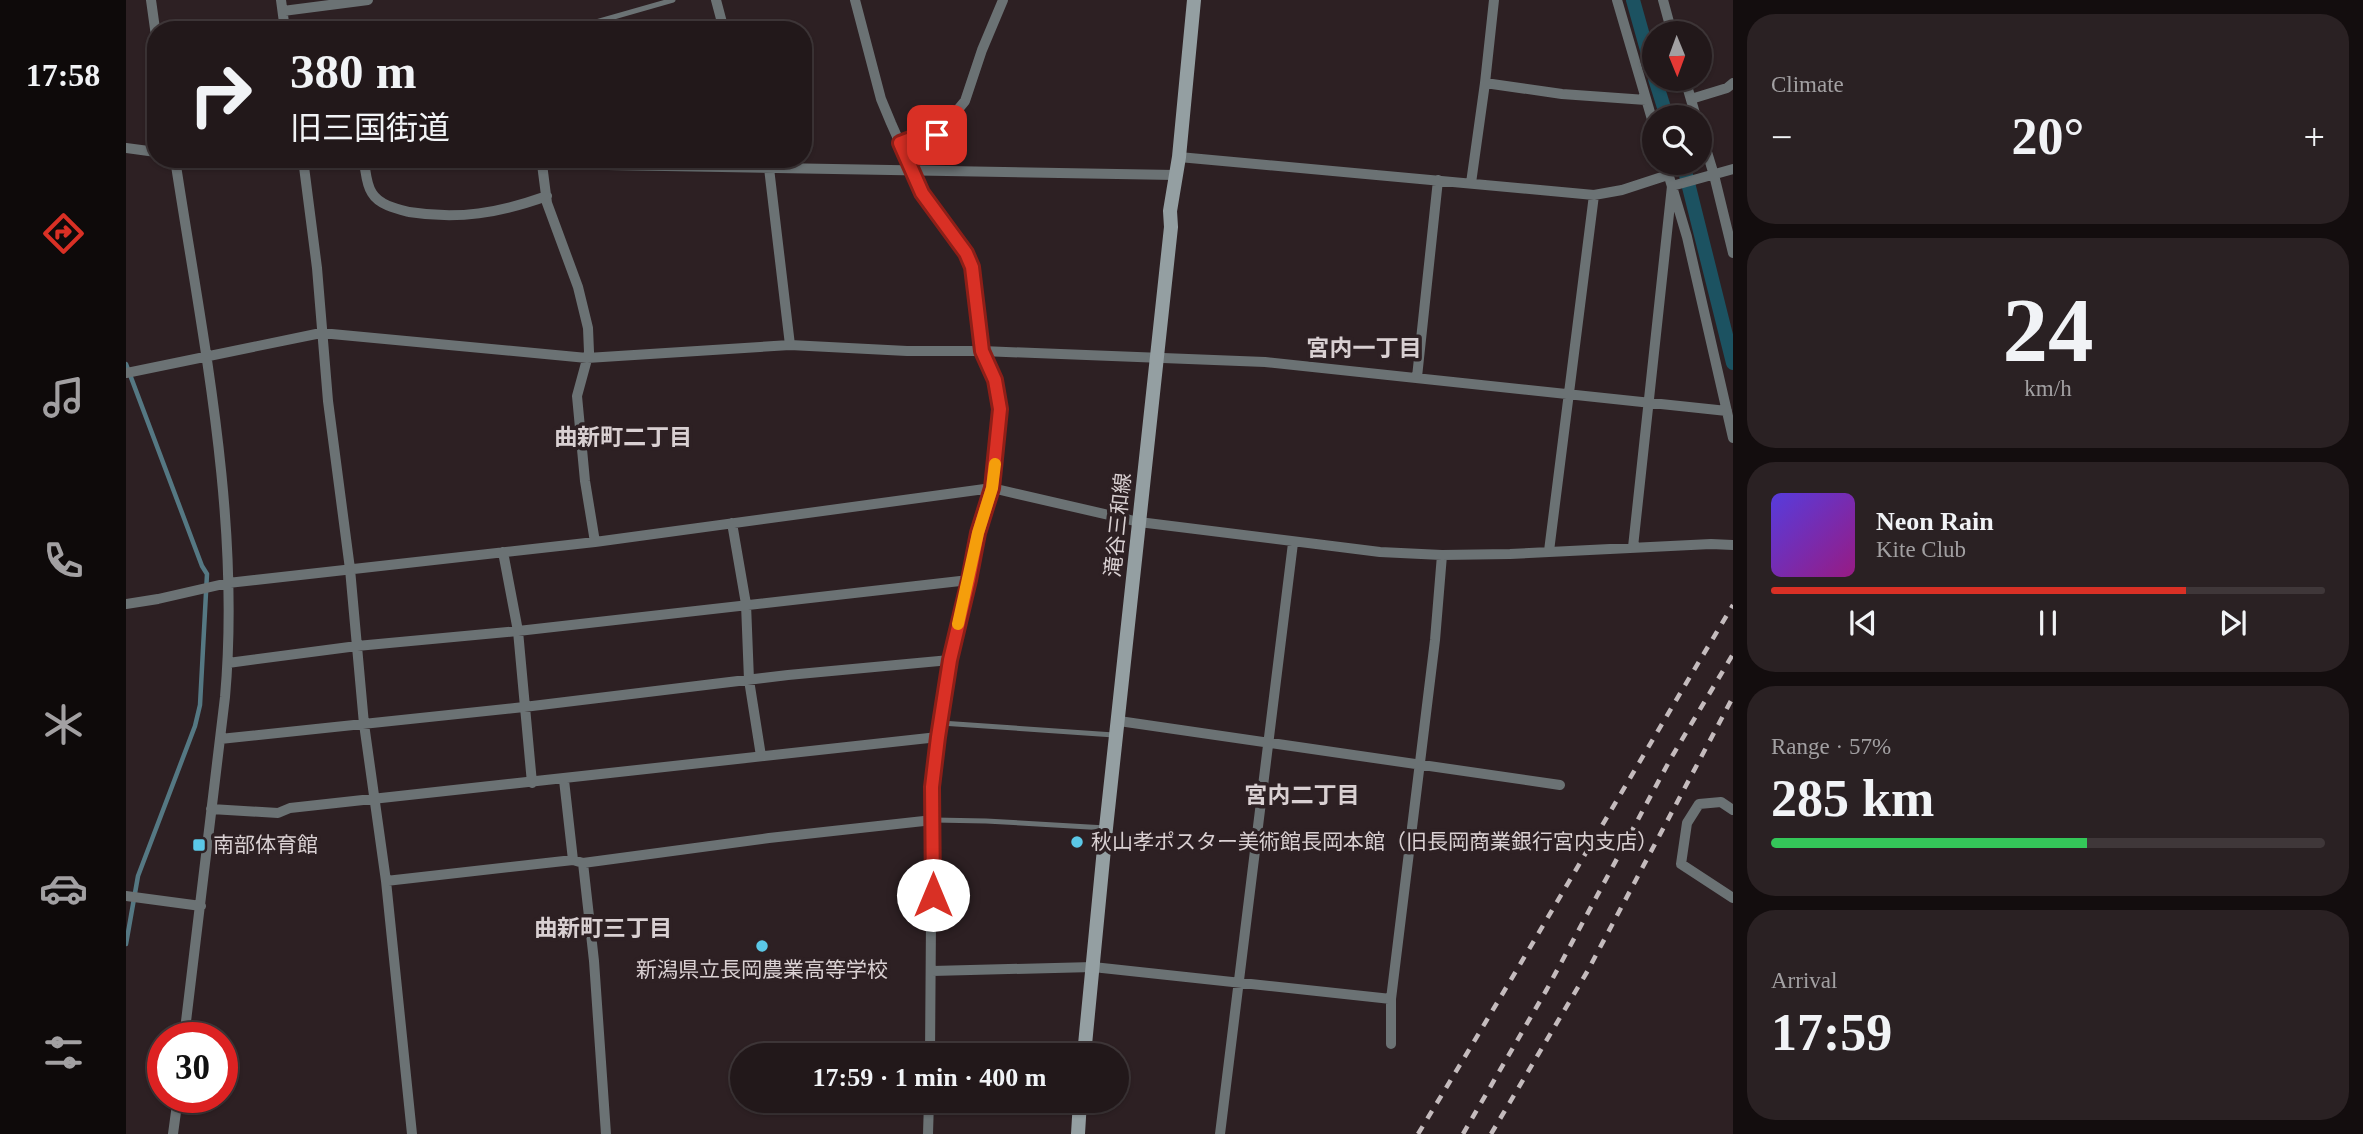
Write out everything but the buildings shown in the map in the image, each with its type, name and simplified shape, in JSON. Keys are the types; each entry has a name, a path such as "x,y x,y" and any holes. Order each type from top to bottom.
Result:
{"main road":[{"name":"滝谷三和線","path":"1085,1043 1194,0"},
{"path":"1078,1134 1079,1113"}],"street":[{"path":"152,0 154,21"},
{"path":"282,6 368,0"},
{"path":"716,0 722,21"},
{"path":"855,0 881,99 900,143 929,206 959,243 972,267 982,351 995,380 1000,409 992,488 978,533 950,660 932,787 930,1043"},
{"path":"900,143 913,138 937,135 965,101 1003,0"},
{"path":"1471,183 1494,0"},
{"path":"1617,0 1648,105"},
{"path":"1663,0 1669,21"},
{"path":"1485,83 1646,100"},
{"path":"1691,99 1727,88 1733,83"},
{"path":"1689,91 1693,105"},
{"path":"126,148 147,151"},
{"path":"1179,157 1594,195 1711,175 1733,253"},
{"path":"176,168 222,489 228,583 228,663 186,1022"},
{"path":"305,168 317,268 321,333 350,569 364,724 386,880 412,1134"},
{"path":"366,168 373,195 384,204 439,217 471,215 519,206 547,196"},
{"path":"543,168 547,196 586,315 590,341 577,396 585,481 596,542"},
{"path":"790,345 769,168 1175,174"},
{"path":"1712,175 1733,169"},
{"path":"1669,175 1730,416 1733,439"},
{"path":"1417,377 1438,180"},
{"path":"1633,547 1672,182"},
{"path":"1549,551 1594,195"},
{"path":"126,373 321,333 587,358 790,345 1265,362 1650,401 1730,416"},
{"path":"126,604 228,583 596,542 992,488 1139,522 1380,552 1442,555 1733,545"},
{"path":"732,523 746,604 749,680 761,755"},
{"path":"1220,1134 1293,543"},
{"path":"503,552 518,631 532,783"},
{"path":"1391,1044 1391,999 1442,555"},
{"path":"228,663 357,646 518,631 969,580"},
{"path":"220,739 950,660"},
{"path":"1118,728 1269,743 1560,785"},
{"path":"211,809 278,813 290,808 938,737"},
{"path":"564,780 594,961 606,1134"},
{"path":"1733,810 1721,802 1699,804 1687,823 1681,864 1733,898"},
{"path":"386,880 933,820"},
{"path":"126,895 201,906"},
{"path":"932,971 1093,967 1391,999"},
{"path":"173,1134 176,1113"},
{"path":"928,1134 929,1113"}],"lane":[{"path":"600,21 673,0"},
{"path":"941,723 1118,728"},
{"path":"933,820 1106,828"}],"waterway":[{"path":"1633,0 1642,32"},
{"path":"1659,91 1663,105"},
{"path":"1686,175 1733,363"},
{"path":"126,364 207,574 200,705 195,726 138,876 126,944"}],"railway":[{"path":"1418,1134 1733,605"},
{"path":"1463,1134 1547,989 1671,758 1733,654"},
{"path":"1491,1134 1587,972 1733,697"}],"slow traffic":[{"path":"958,624 978,533 992,488 995,464"}],"place":[{"name":"秋山孝ポスター美術館長岡本館（旧長岡商業銀行宮内支店）","path":"1077,842"},
{"name":"南部体育館","path":"199,845"},
{"name":"新潟県立長岡農業高等学校","path":"762,946"}],"district":[{"name":"宮内一丁目","path":"1364,348"},
{"name":"曲新町二丁目","path":"623,437"},
{"name":"宮内二丁目","path":"1302,795"},
{"name":"曲新町三丁目","path":"603,928"}],"route":[{"path":"933,895 932,787 938,737 950,660 978,533 992,488 1000,419 995,380 982,351 972,267 959,243 929,206 900,143 913,138 937,135"}]}
